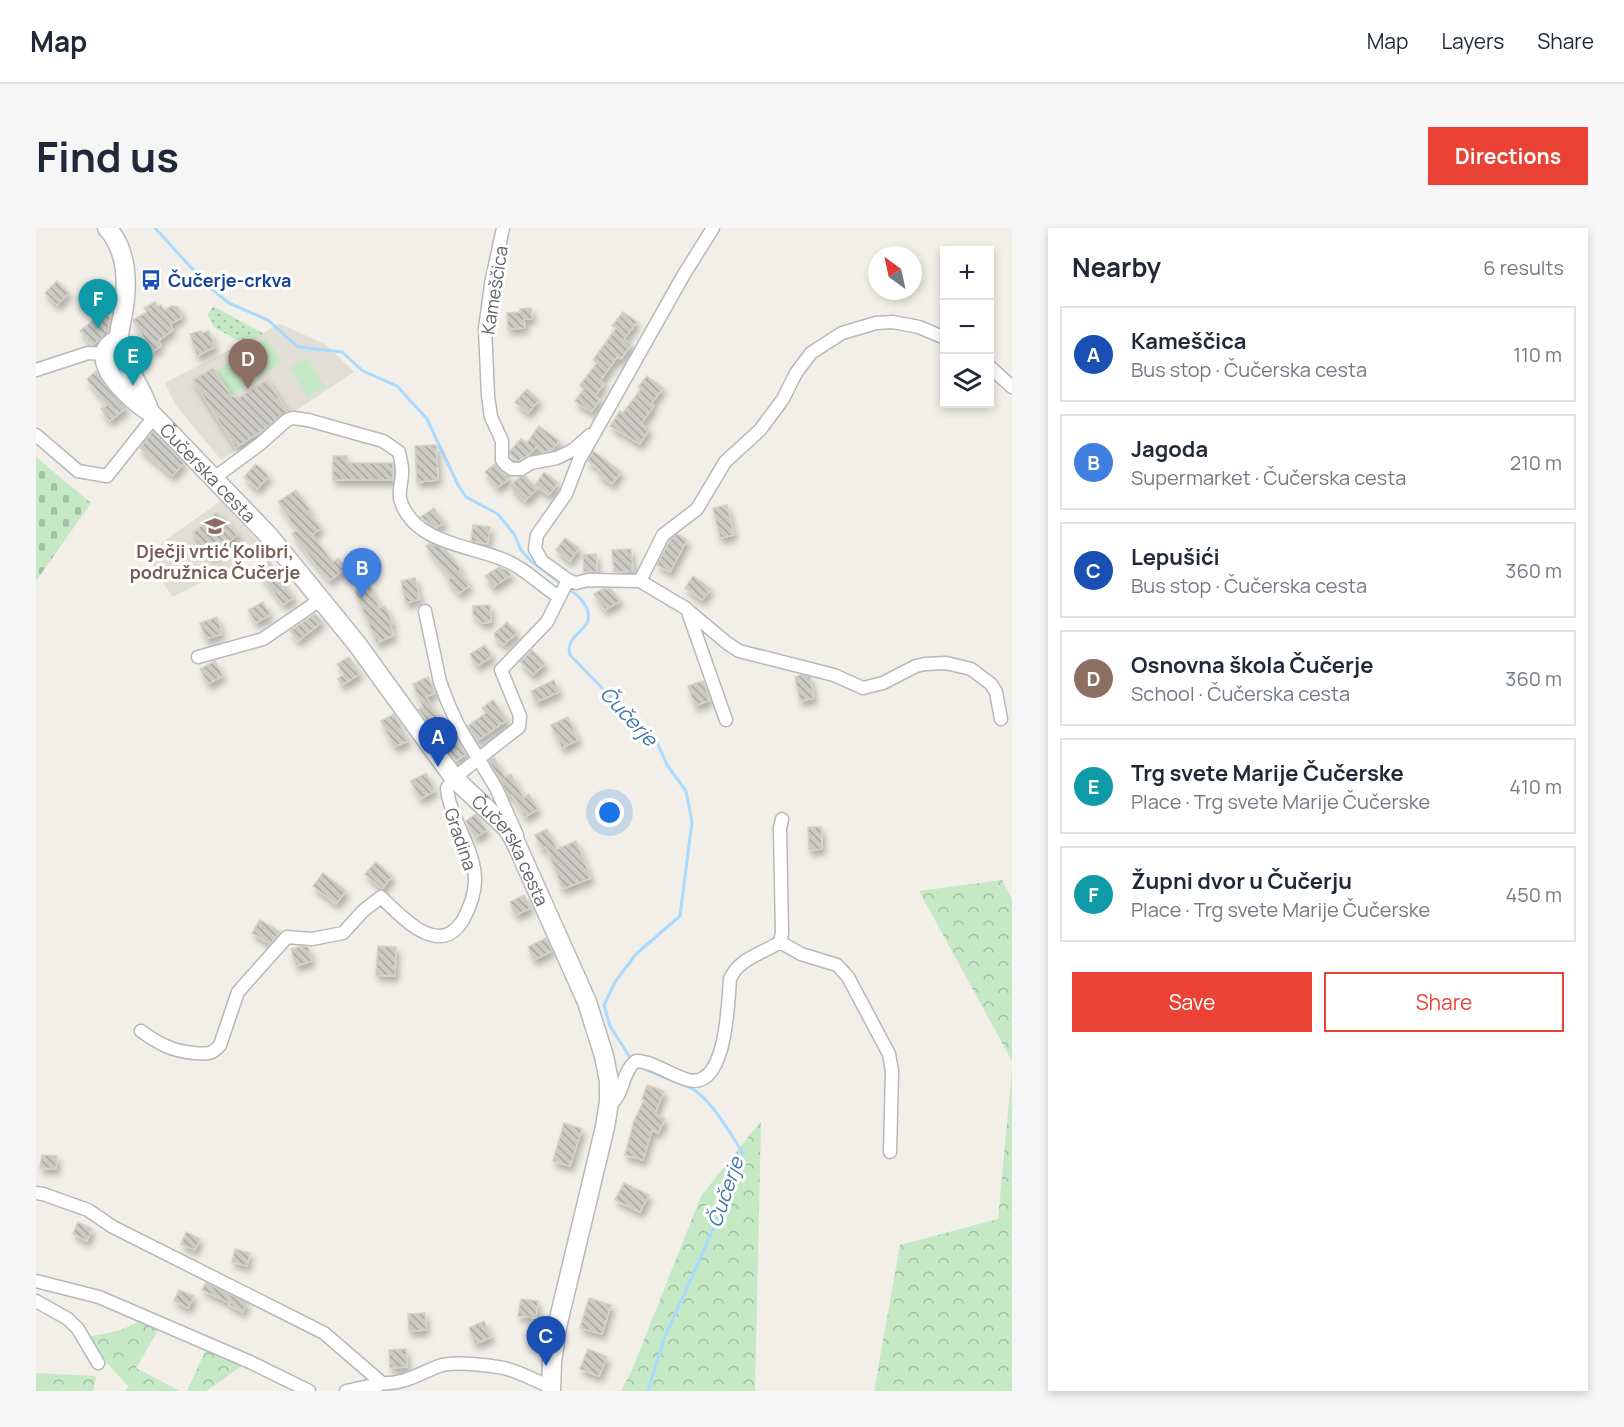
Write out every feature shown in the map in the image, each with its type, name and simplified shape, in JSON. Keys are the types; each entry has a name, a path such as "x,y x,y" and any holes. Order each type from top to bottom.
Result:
{"street":[{"path":"107,228 118,245 126,270 126,294 119,339 127,362 152,414"},
{"name":"Kameščica","path":"503,228 492,276 485,329 488,396 491,417 502,441 502,460 512,469 521,469 531,463 557,458 573,450 586,437 594,434"},
{"name":"Kameščica","path":"564,587 542,561 535,549 535,542 542,526 566,494 579,460 683,276 713,228"},
{"path":"640,581 663,535 697,509 725,462 760,430 783,399 796,373 812,353 842,333 876,323 893,322 919,327 940,336"},
{"path":"119,339 108,345 104,354 107,368 134,401 152,414"},
{"path":"36,370 88,353 104,354"},
{"path":"994,371 1012,387"},
{"path":"36,435 78,471 106,476 152,414"},
{"name":"Čučerska cesta","path":"152,414 269,536 357,644 454,778 507,828 587,1002 604,1056 609,1081 609,1104 557,1327 551,1389"},
{"path":"214,478 260,444 287,420 293,418 383,441 399,452 402,472 400,500 416,524 427,533 447,542 502,559 530,575 564,587 588,580 640,581 687,609 705,626 739,651 834,675 863,688 884,682 925,664 946,663 971,669 991,684 996,692 1001,719"},
{"path":"454,778 519,727 520,716 501,670 547,622 564,587"},
{"path":"198,657 263,639 320,600"},
{"path":"687,609 726,720"},
{"path":"425,611 432,635 440,682 458,725 496,788 518,833 515,842"},
{"name":"Gradina","path":"141,1031 177,1052 207,1054 215,1051 220,1045 238,992 287,937 312,939 343,933 363,911 381,897 423,933 444,936 453,932 468,911 475,880 471,860 448,801 447,788 454,778"},
{"path":"609,1104 617,1099 629,1066 636,1061 646,1062 662,1071 690,1081 706,1076 717,1062 723,1044 730,979 734,970 746,960 780,942 782,933 780,828 782,819"},
{"path":"780,942 801,954 837,966 848,977 889,1054 892,1071 890,1152"},
{"path":"36,1193 88,1210 113,1227 324,1333 382,1383 391,1384 413,1378 440,1366 452,1364 504,1368 551,1389"},
{"path":"36,1281 107,1300 250,1362 309,1391"},
{"path":"36,1301 68,1319 78,1329 98,1363"},
{"path":"346,1391 369,1386 376,1387 382,1383"}],"shaded area":[{"path":"280,324 325,344 354,372 221,460 175,404 165,383"},
{"name":"Dječji vrtić Kolibri, podružnica Čučerje","path":"221,501 267,551 172,597 146,554"}],"green space":[{"path":"213,306 264,334 244,344 214,327 208,315"},
{"path":"266,338 282,363 231,395 215,371"},
{"path":"306,357 325,386 308,397 290,368"},
{"path":"36,457 91,503 36,581"},
{"path":"1002,880 1012,899 1012,1061 919,891"},
{"path":"1012,1070 1012,1391 874,1391 900,1245 998,1219"},
{"path":"761,1121 755,1391 621,1391 633,1368 701,1196"},
{"path":"144,1319 161,1325 136,1368 180,1391 125,1391 129,1387 84,1338 121,1330"},
{"path":"210,1341 255,1356 207,1391 187,1391"},
{"path":"36,1373 96,1376 93,1391 36,1391"}],"building":[{"path":"57,281 69,293 57,305 45,293"},
{"path":"155,302 164,310 172,306 178,307 181,318 170,324 173,330 158,341 161,346 152,352 133,320 147,312 144,308"},
{"path":"531,308 532,319 524,319 525,328 508,329 507,313"},
{"path":"104,311 110,319 108,333 92,345 80,331"},
{"path":"623,312 637,322 624,339 631,345 621,359 617,357 600,381 604,384 595,396 600,400 591,412 575,401 584,389 580,385 597,363 593,360 616,328 612,326"},
{"path":"201,331 202,333 209,331 215,347 197,356 190,334"},
{"path":"213,368 231,396 239,398 267,380 287,411 236,448 193,380"},
{"path":"96,371 104,384 126,408 110,421 101,409 107,405 87,379"},
{"path":"647,376 663,388 651,404 654,406 641,424 649,429 640,444 610,426 620,411 623,413 641,389 638,387"},
{"path":"527,389 539,400 528,413 515,402"},
{"path":"539,426 559,441 551,451 543,452 536,447 529,455 518,461 510,454 510,451 521,439 527,443"},
{"path":"153,431 184,463 172,476 140,448"},
{"path":"436,445 438,480 417,482 415,446"},
{"path":"593,451 621,472 612,484 598,474 600,470 588,461"},
{"path":"333,456 347,456 347,463 393,463 393,480 333,480"},
{"path":"256,464 269,476 257,489 244,477"},
{"path":"495,464 501,472 511,477 497,488 485,472"},
{"path":"544,472 558,483 549,495 535,485"},
{"path":"525,476 537,489 525,501 510,486 520,477"},
{"path":"296,490 321,528 312,535 333,562 338,558 346,568 329,581 292,534 297,530 278,502"},
{"path":"727,505 734,535 720,538 713,508"},
{"path":"434,508 444,523 436,528 421,517"},
{"path":"217,512 237,535 213,556 193,533"},
{"path":"473,525 490,527 488,544 471,541"},
{"path":"677,534 687,540 670,572 657,565 670,540"},
{"path":"565,538 579,548 570,561 556,550"},
{"path":"430,543 446,550 461,569 459,571 470,585 459,594 426,546"},
{"path":"631,549 633,571 614,572 612,550"},
{"path":"596,554 597,572 584,572 583,555"},
{"path":"269,561 294,598 283,605 257,569"},
{"path":"499,567 511,575 493,587 485,576"},
{"path":"693,576 711,589 702,600 685,588"},
{"path":"415,578 420,599 406,603 401,581"},
{"path":"370,585 379,608 385,606 393,624 390,625 394,635 377,643 355,591"},
{"path":"602,589 611,589 620,601 605,610 594,594"},
{"path":"263,602 270,615 256,623 248,610"},
{"path":"490,605 491,622 482,623 473,614 473,606"},
{"path":"315,614 322,622 298,641 290,631"},
{"path":"217,617 222,634 206,639 200,623"},
{"path":"507,622 517,633 503,645 495,637 495,633"},
{"path":"485,645 492,657 477,666 470,654"},
{"path":"532,650 545,664 533,675 520,662"},
{"path":"349,657 360,674 342,685 338,679 344,674 337,664"},
{"path":"215,661 223,676 208,684 200,669"},
{"path":"802,675 810,677 814,698 800,701 795,677"},
{"path":"428,677 435,693 426,697 440,719 443,717 448,723 466,754 456,761 418,709 423,707 413,684"},
{"path":"554,680 559,692 536,702 531,691"},
{"path":"703,681 710,700 695,706 688,686"},
{"path":"493,700 507,720 477,741 468,726 486,713 482,708"},
{"path":"394,714 408,741 394,747 381,721"},
{"path":"568,717 578,740 562,748 551,725"},
{"path":"494,757 505,777 511,774 524,798 529,794 538,809 525,817 512,795 509,796 489,761"},
{"path":"426,773 435,791 420,799 411,781"},
{"path":"476,814 487,830 475,838 466,821"},
{"path":"808,827 821,827 822,849 809,850"},
{"path":"547,829 557,849 576,841 591,878 563,889 546,847 542,849 535,835"},
{"path":"376,862 392,876 382,889 365,874"},
{"path":"323,873 346,891 336,904 313,886"},
{"path":"524,895 531,908 516,915 510,902"},
{"path":"260,920 280,932 270,944 252,933"},
{"path":"546,938 552,951 534,960 528,947"},
{"path":"378,946 396,947 395,976 376,975"},
{"path":"308,947 312,961 296,966 291,949"},
{"path":"647,1085 664,1091 655,1114 665,1119 658,1133 652,1130 643,1160 625,1155"},
{"path":"564,1123 582,1129 570,1166 553,1161"},
{"path":"42,1155 57,1156 56,1169 40,1168"},
{"path":"624,1183 649,1195 640,1212 615,1200"},
{"path":"78,1222 92,1229 87,1241 73,1234"},
{"path":"186,1232 200,1239 195,1250 181,1244"},
{"path":"235,1249 250,1253 247,1266 232,1262"},
{"path":"206,1283 247,1303 243,1312 202,1290"},
{"path":"179,1290 194,1296 188,1308 174,1301"},
{"path":"589,1298 611,1305 602,1334 580,1328"},
{"path":"521,1299 538,1301 536,1318 518,1316"},
{"path":"425,1313 426,1330 409,1331 408,1314"},
{"path":"484,1321 491,1337 475,1344 469,1328"},
{"path":"406,1349 407,1367 390,1368 389,1350"},
{"path":"588,1349 607,1357 599,1376 580,1369"}],"waterway":[{"name":"Čučerje","path":"155,228 208,286 229,303 268,320 298,347 342,352 363,371 397,386 427,419 466,497 498,514 514,534 521,550 531,561 563,585"},
{"name":"Čučerje","path":"568,589 582,600 588,613 585,626 569,647 570,655 643,730 656,740 667,765 686,791 692,822 680,916 636,954 615,982 604,1005 610,1026 631,1059"},
{"name":"Čučerje","path":"638,1066 673,1081"},
{"name":"Čučerje","path":"648,1391 664,1339 727,1198 743,1153 710,1105 702,1096 685,1085"}],"place":[{"name":"Čučerje-crkva","path":"151,280"},
{"name":"Župni dvor u Čučerju","path":"98,329"},
{"name":"Trg svete Marije Čučerske","path":"133,386"},
{"name":"Osnovna škola Čučerje","path":"248,389"},
{"name":"Dječji vrtić Kolibri, podružnica Čučerje","path":"215,526"},
{"name":"Jagoda","path":"362,598"},
{"name":"Kameščica","path":"438,767"},
{"name":"Lepušići","path":"546,1366"}]}
